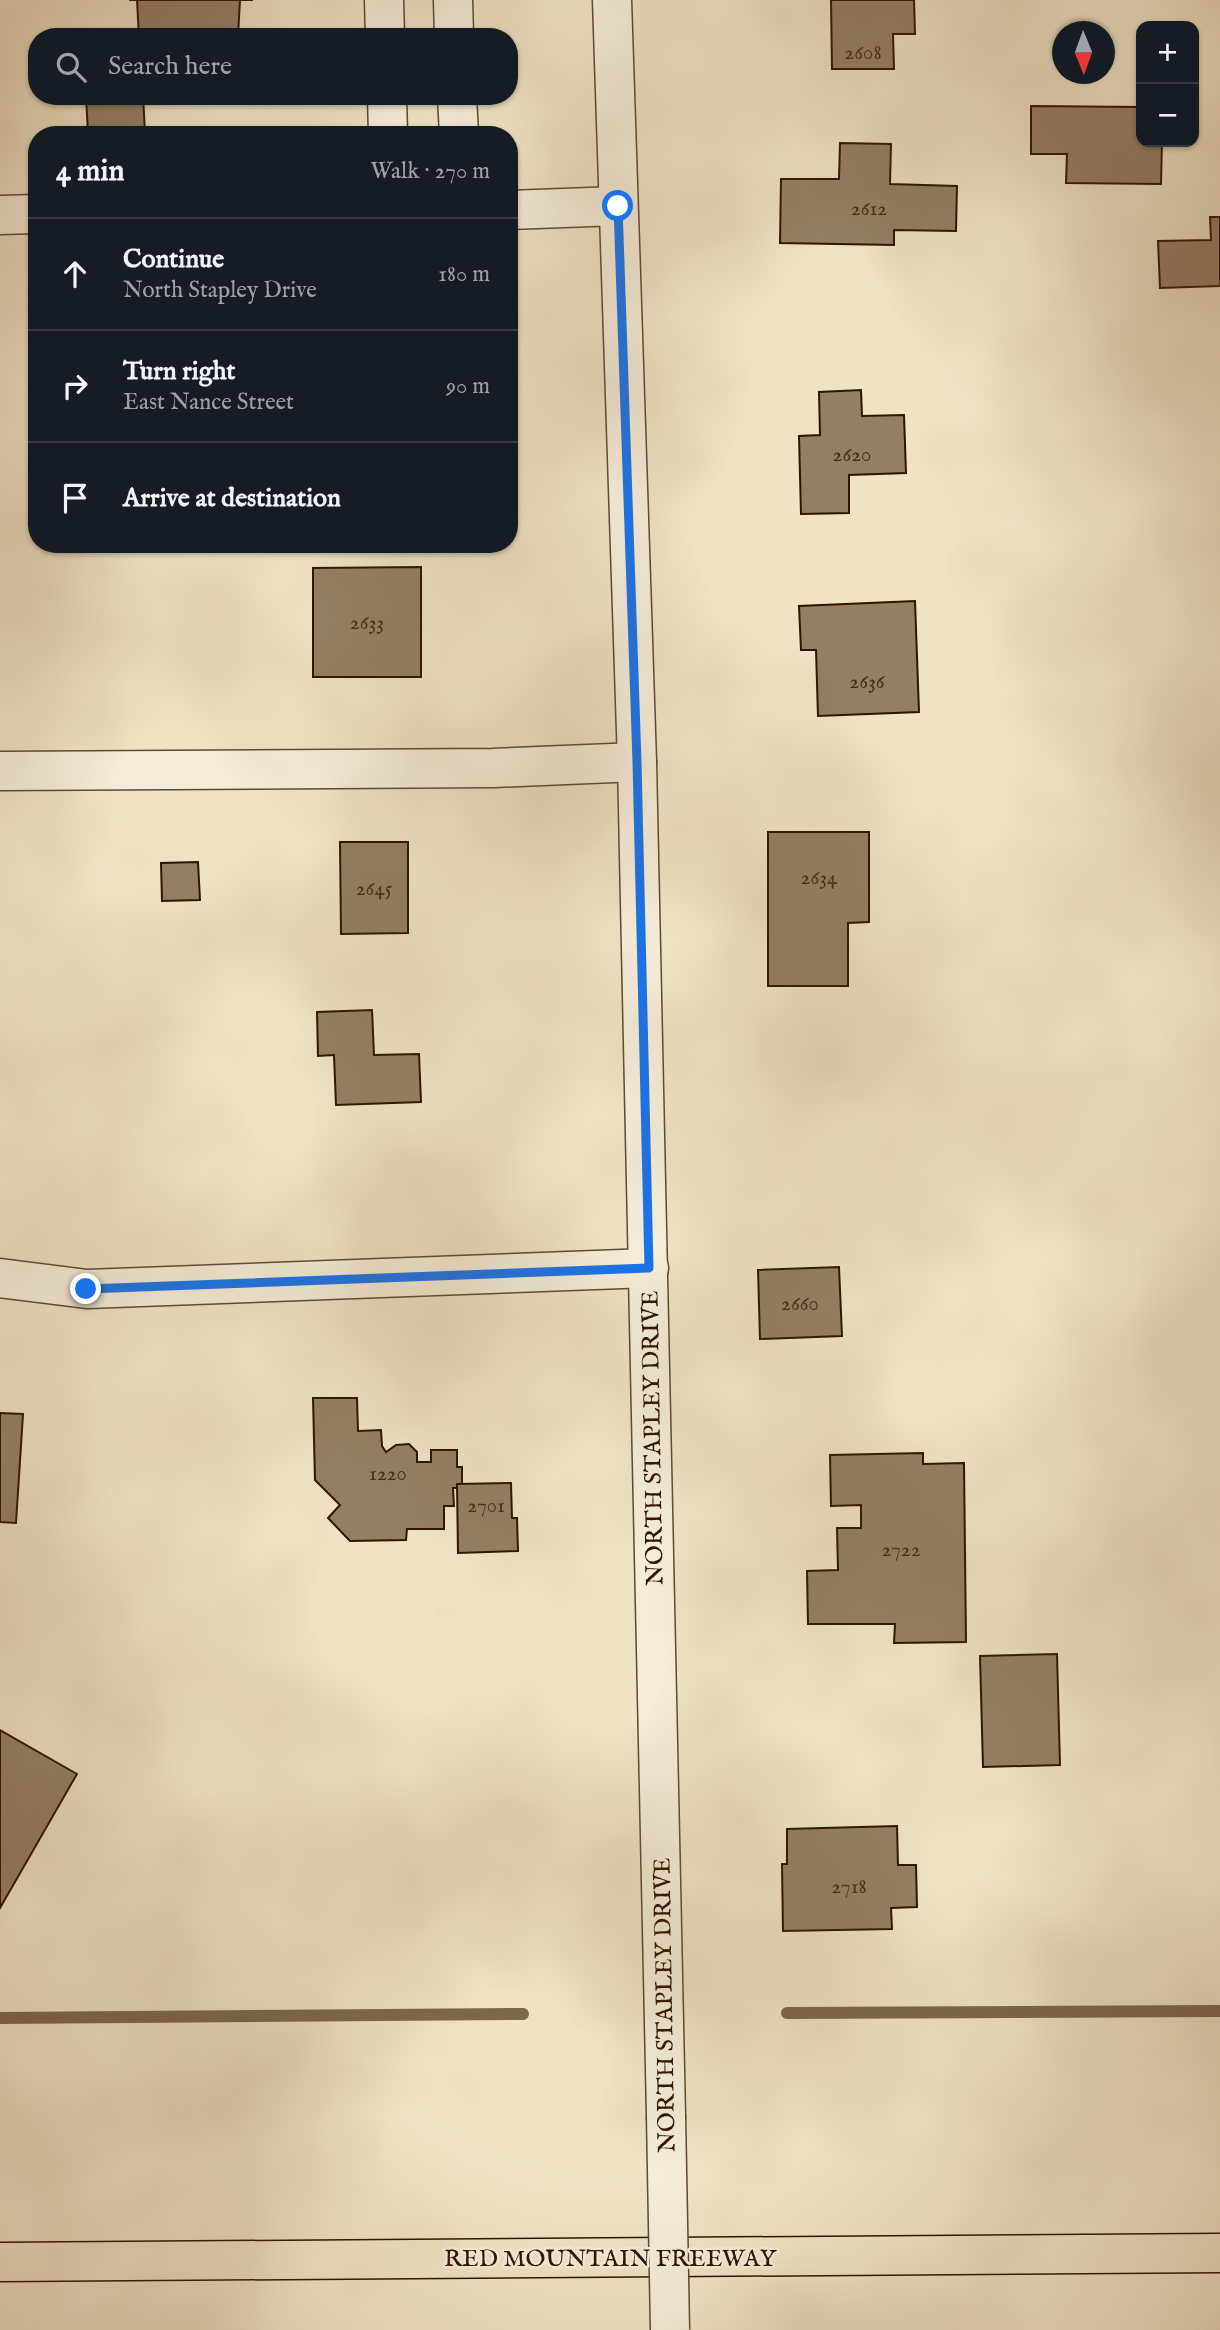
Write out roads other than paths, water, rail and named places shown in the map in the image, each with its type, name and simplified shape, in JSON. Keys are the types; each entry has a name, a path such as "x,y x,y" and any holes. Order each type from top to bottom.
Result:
{"highway":[{"name":"RED MOUNTAIN FREEWAY","path":"0,2262 1220,2253"}],"street":[{"path":"384,0 385,28"},
{"path":"453,0 454,28"},
{"name":"NORTH STAPLEY DRIVE","path":"612,0 637,762 670,2330"},
{"path":"387,105 388,126"},
{"path":"457,105 459,126"},
{"path":"518,210 618,206"},
{"path":"0,215 28,214"},
{"path":"0,771 493,768 637,762"},
{"path":"0,1278 86,1289 649,1268"}],"waterway":[{"path":"787,2013 1220,2011"},
{"path":"0,2018 523,2014"}]}
